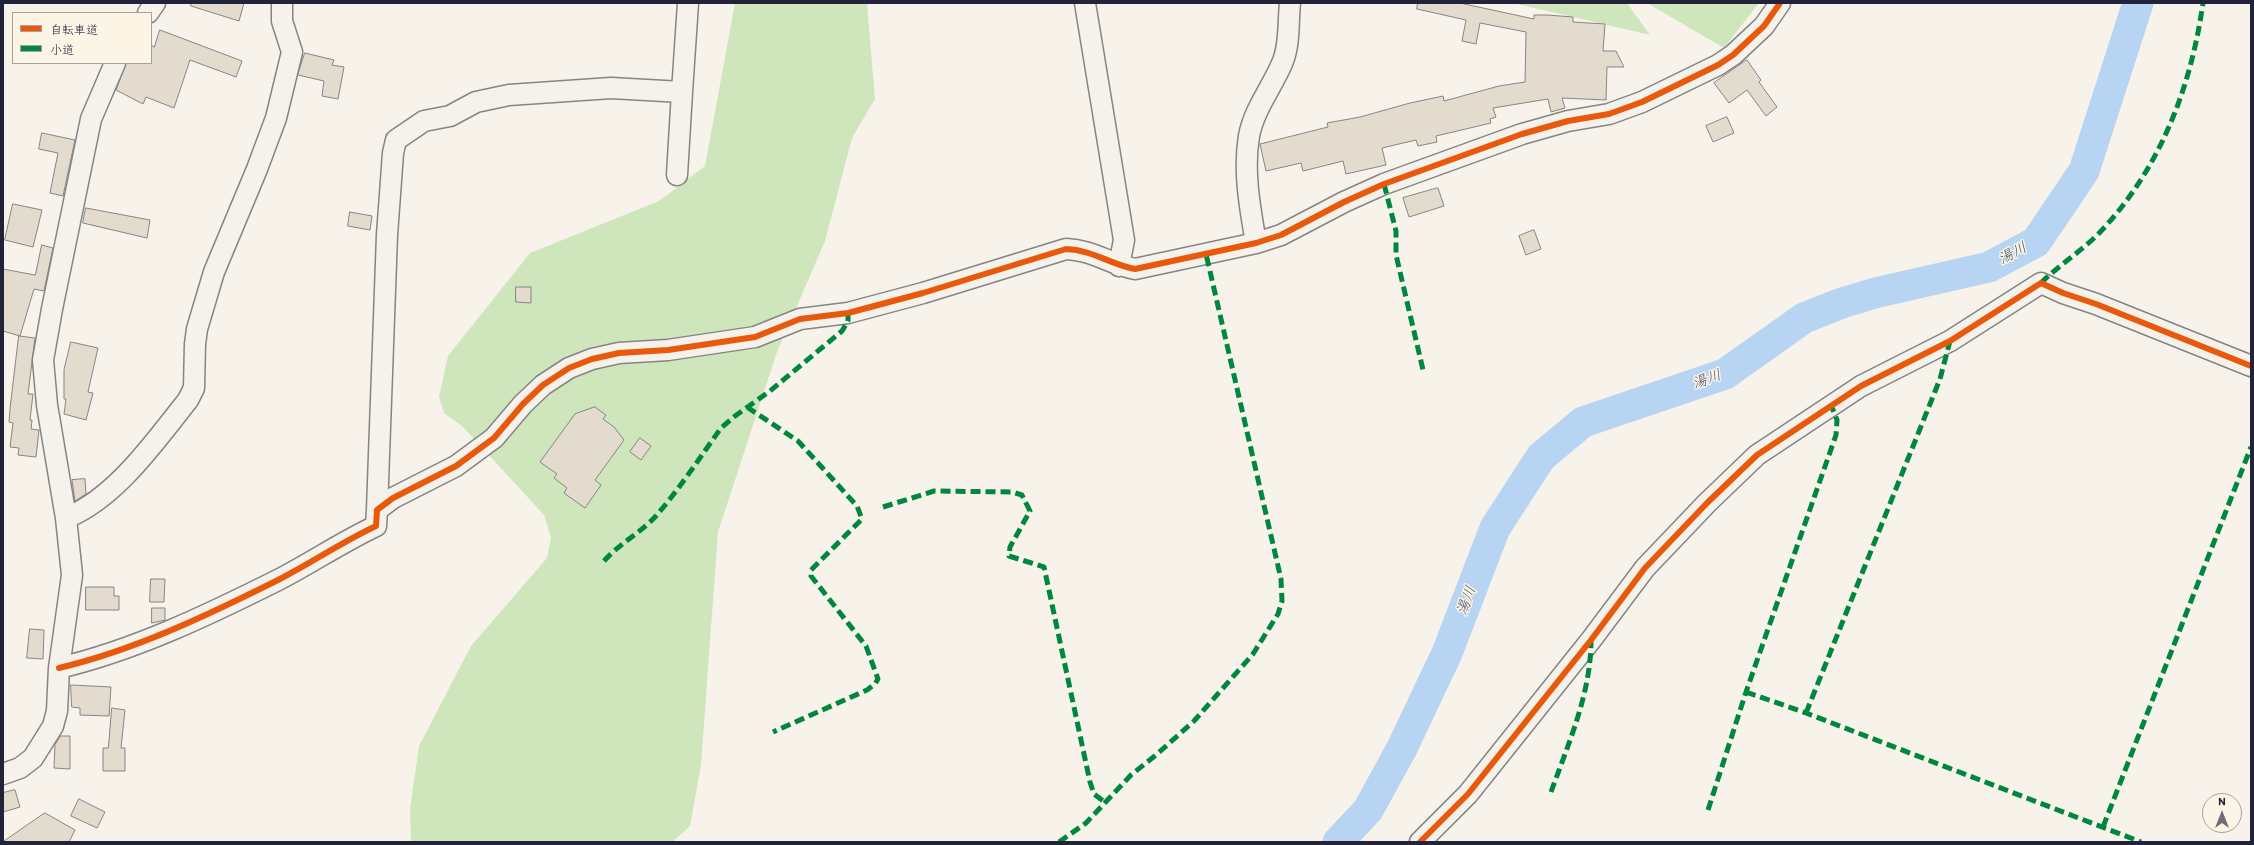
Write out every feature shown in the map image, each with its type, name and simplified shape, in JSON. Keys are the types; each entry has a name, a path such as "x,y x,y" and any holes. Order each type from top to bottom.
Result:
{"street":[{"path":"149,12 155,3"},
{"path":"66,518 92,505 130,469 188,400 194,388 195,344 197,329 214,272 276,118 292,52 282,21 282,3"},
{"path":"677,175 688,3"},
{"path":"1085,3 1124,240 1119,266"},
{"path":"1256,242 1249,202 1247,156 1249,136 1252,122 1286,53 1290,3"},
{"path":"377,510 393,498 456,466 494,438 523,404 543,385 569,368 592,359 619,353 668,350 755,337 800,319 848,313 923,293 1066,249 1084,250 1119,266 1135,269 1281,235 1344,202 1384,184 1522,134 1568,121 1609,114 1642,102 1718,65 1734,55 1764,26 1780,3"},
{"path":"3,774 20,768 33,758 53,726 57,711 59,668 72,575 66,518 47,405 43,360 91,119 115,64"},
{"path":"59,668 91,661 172,630 278,580 376,526 387,235 393,153 396,140 424,120 450,116 476,102 509,95 611,88 682,92"},
{"path":"1420,842 1473,787 1591,640 1645,568 1707,503 1757,455 1861,386 1950,340 2026,290 2041,283 2063,293 2096,304 2251,366"}],"green space":[{"path":"735,3 867,3 875,99 852,138 825,241 777,352 718,532 701,765 690,826 672,842 411,842 410,809 419,746 471,646 547,558 551,538 544,515 463,427 444,413 439,397 448,356 530,253 659,201 705,166"},
{"path":"1513,3 1627,3 1650,35"},
{"path":"1647,3 1759,3 1724,48"}],"building":[{"path":"191,3 244,3 239,21 191,6"},
{"path":"1418,3 1460,3 1534,19 1534,15 1547,15 1573,17 1573,22 1605,24 1603,51 1616,51 1624,67 1607,67 1606,100 1562,98 1565,108 1551,112 1548,99 1493,108 1496,117 1490,119 1491,123 1436,136 1437,142 1418,146 1416,140 1382,148 1386,165 1346,174 1343,161 1303,171 1301,163 1266,171 1260,144 1328,127 1327,123 1360,117 1410,103 1443,96 1444,101 1499,86 1525,82 1526,32 1480,23 1476,44 1462,41 1466,20 1417,9"},
{"path":"160,30 242,61 236,77 190,60 174,108 146,97 143,104 116,90 126,64 152,64 152,46 154,47"},
{"path":"305,53 334,60 332,65 344,67 338,99 322,96 324,81 298,75"},
{"path":"1747,60 1761,80 1759,82 1777,107 1766,116 1747,90 1729,103 1714,83"},
{"path":"1727,117 1734,133 1713,142 1706,126"},
{"path":"42,133 75,140 63,196 50,193 58,153 39,149"},
{"path":"1438,188 1444,206 1409,217 1403,198"},
{"path":"13,204 42,210 33,247 5,240"},
{"path":"86,208 150,220 147,238 83,223"},
{"path":"350,212 372,216 370,230 348,226"},
{"path":"1534,230 1541,249 1526,255 1519,236"},
{"path":"42,245 53,248 44,291 34,289 20,336 3,331 3,269 35,275"},
{"path":"516,287 531,287 531,303 516,302"},
{"path":"19,336 35,338 28,394 33,394 30,420 32,420 31,429 39,430 36,457 18,455 19,448 10,447 13,423 9,422 10,409"},
{"path":"71,342 98,348 88,392 93,393 86,420 64,414 66,399 64,399 64,370"},
{"path":"595,407 606,415 603,419 614,427 624,440 595,480 601,485 585,508 564,493 567,488 554,478 557,474 540,462 575,414"},
{"path":"640,438 651,446 641,460 630,452"},
{"path":"85,479 86,494 75,501 72,480"},
{"path":"151,579 165,579 164,602 150,602"},
{"path":"86,587 114,587 114,596 119,596 119,610 86,610"},
{"path":"152,608 165,608 165,620 152,623"},
{"path":"30,629 44,630 43,659 27,658"},
{"path":"71,685 111,687 109,716 80,715 80,708 72,707"},
{"path":"112,708 125,710 121,748 125,748 125,771 103,771 103,748 108,748"},
{"path":"61,736 70,736 70,769 54,768 55,745"},
{"path":"15,790 20,807 3,812 3,793"},
{"path":"79,799 105,812 97,828 71,816"},
{"path":"45,813 75,830 69,842 3,842"}],"waterway":[{"name":"湯川","path":"1338,842 1368,810 1402,748 1447,653 1495,528 1541,457 1583,422 1725,374 1804,318 1842,303 1875,293 1989,267 2036,242 2084,171 2138,3"}],"marked path":[{"path":"2041,283 2103,229 2123,205 2157,152 2181,95 2198,34 2203,3"},
{"path":"1384,184 1396,231 1396,255 1424,374"},
{"path":"1059,842 1086,823 1131,775 1194,721 1253,654 1278,614 1282,601 1281,579 1206,254"},
{"path":"604,561 616,549 643,528 664,507 721,428 770,391 842,331 848,321 848,313"},
{"path":"1806,713 1940,379 1950,341"},
{"path":"1708,810 1746,692 1836,435 1837,420 1831,405"},
{"path":"747,407 798,441 857,506 862,519 811,570 811,576 866,646 878,679 875,684 867,690 773,732"},
{"path":"2103,827 2251,447"},
{"path":"883,507 934,491 1012,492 1022,495 1030,511 1010,547 1009,556 1044,567 1090,782 1094,794 1106,803"},
{"path":"1551,792 1578,717 1587,679 1591,640"},
{"path":"1746,692 1806,713 2141,842"}],"cycle path":[{"path":"59,668 115,652 171,630 225,606 278,580 376,526 377,510 393,498 456,466 494,438 523,404 543,385 569,368 592,359 619,353 668,350 755,337 800,319 848,313 923,293 1066,249 1093,254 1117,264 1135,269 1256,243 1281,235 1344,202 1384,184 1522,134 1568,121 1609,114 1642,102 1718,65 1733,55 1764,26 1780,3"},
{"path":"1420,842 1468,794 1591,640 1645,568 1707,503 1757,455 1861,386 1950,341 2041,283 2063,293 2096,304 2251,366"}]}
